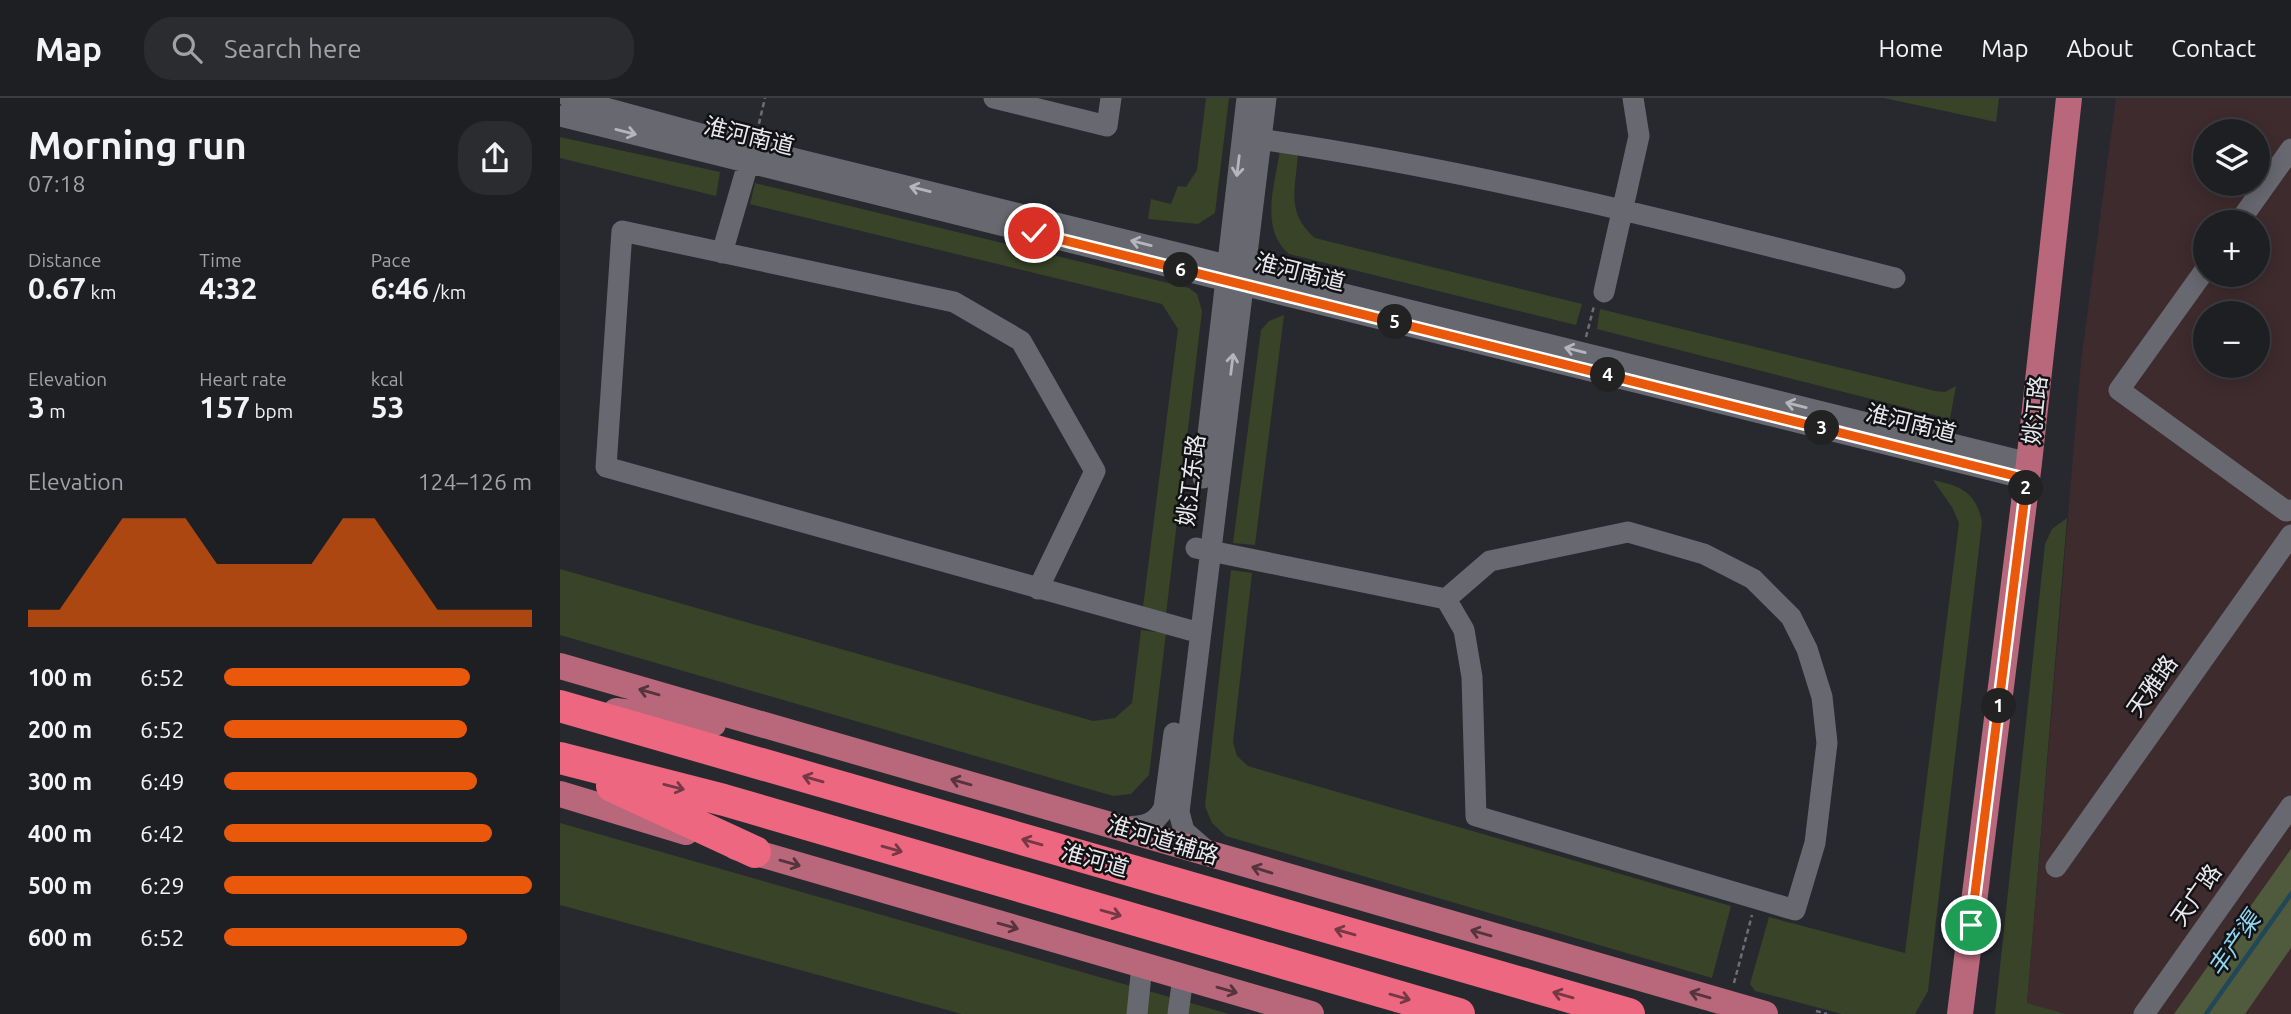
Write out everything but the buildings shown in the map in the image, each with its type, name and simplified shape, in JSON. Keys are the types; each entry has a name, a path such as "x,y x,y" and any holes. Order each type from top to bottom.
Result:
{"highway":[{"name":"淮河道","path":"560,705 1629,1014"},
{"name":"淮河道","path":"560,760 724,800 1459,1014"},
{"path":"560,760 755,852"}],"main road":[{"name":"姚江路","path":"1960,1014 2028,471 2069,98"},
{"name":"淮河道辅路","path":"560,666 1765,1014"},
{"path":"560,705 798,736"},
{"path":"560,794 1311,1014"}],"street":[{"name":"淮河南道","path":"569,98 750,155"},
{"path":"994,98 1108,126 1111,98"},
{"name":"姚江东路","path":"1213,855 1184,831 1179,822 1202,549 1234,274 1247,98"},
{"name":"姚江东路","path":"1234,274 1266,98"},
{"path":"1604,292 1639,135 1633,98"},
{"name":"淮河南道","path":"560,116 750,155 2028,471"},
{"path":"1259,139 1377,156 1623,209 1895,278"},
{"path":"2248,210 2291,149"},
{"path":"722,253 750,155"},
{"path":"1038,589 1095,471 1021,341 954,302 622,231 606,467 1038,589 1194,631"},
{"name":"淮河南道","path":"1234,274 1582,352 2028,471"},
{"path":"2193,287 2119,390 2286,511 2291,510"},
{"path":"1202,549 1446,599 1464,630 1472,677 1476,816 1795,910 1815,843 1827,743 1822,696 1807,649 1791,618 1753,579 1704,555 1628,532 1490,561 1446,599"},
{"name":"天雅路","path":"2056,867 2291,535"},
{"name":"姚江东路","path":"1121,827 1153,823 1164,808 1194,631"},
{"name":"天广路","path":"2144,1014 2291,806"},
{"path":"1136,1014 1142,965"},
{"path":"1178,1014 1183,977"}],"path":[{"path":"750,155 765,98"},
{"path":"1582,352 1594,303 1604,292"},
{"path":"1729,1003 1756,900"},
{"path":"1816,1011 1827,1014"}],"shaded area":[{"path":"2116,98 2291,98 2291,1014 2066,1014 2027,1004 2081,362"}],"green space":[{"path":"1206,98 1229,98 1215,213 1198,224 1148,219 1151,199 1171,204 1178,186 1186,187 1197,170"},
{"path":"1884,98 1999,98 1996,122"},
{"path":"560,137 720,172 716,196 560,158"},
{"path":"1280,150 1298,152 1296,209 1299,219 1315,238 1582,304 1576,325 1289,254 1274,232 1272,219 1271,205"},
{"path":"755,183 1189,288 1197,294 1202,311 1166,614 1143,607 1178,329 1162,304 750,204"},
{"path":"1600,309 1935,391 1945,392 1956,386 1950,419 1597,329"},
{"path":"1284,315 1255,545 1233,543 1261,330 1269,321"},
{"path":"1933,480 1966,492 1976,504 1982,522 1928,991 1915,1014 1842,1014 1755,991 1750,984 1769,917 1905,953 1959,523 1952,507"},
{"path":"2067,518 2027,1003 2066,1014 1995,1014 2045,544 2052,529"},
{"path":"560,569 1093,721 1115,718 1132,703 1141,630 1166,633 1149,775 1131,794 1113,796 560,635"},
{"path":"1231,570 1252,573 1233,742 1237,756 1248,766 1731,906 1712,978 1226,836 1212,823 1205,806"},
{"path":"560,823 1229,1014 962,1014 560,905"},
{"path":"2291,849 2291,948 2245,1014 2174,1014"}],"waterway":[{"name":"丰产渠","path":"2206,1014 2291,894"}],"route":[{"path":"1034,233 2027,479 1971,925"}]}
